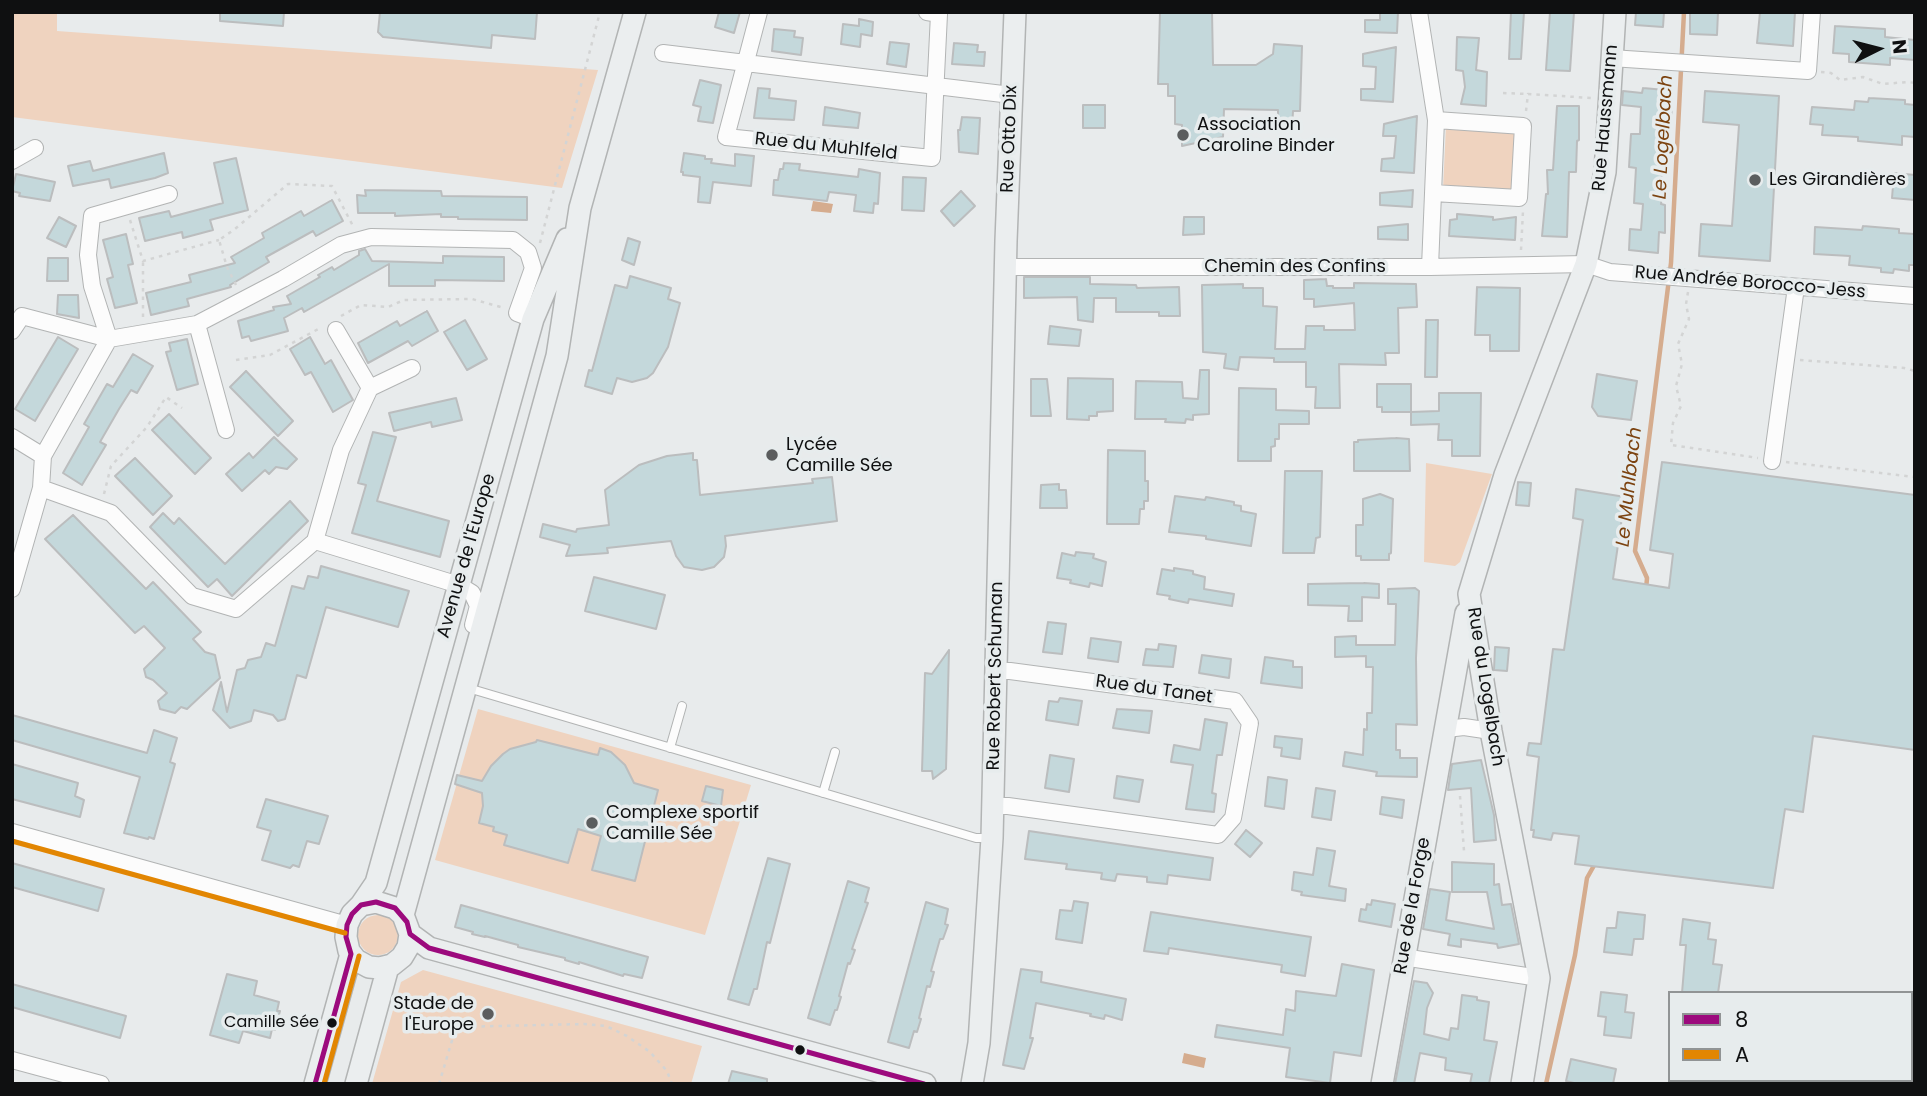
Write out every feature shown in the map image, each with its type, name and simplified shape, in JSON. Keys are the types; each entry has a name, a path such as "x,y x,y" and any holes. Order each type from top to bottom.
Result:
{"street":[{"name":"Avenue de l'Europe","path":"406,934 465,687 557,356 580,208 635,12"},
{"name":"Rue du Muhlfeld","path":"759,12 726,137 932,158 939,14 927,12"},
{"name":"Rue Otto Dix","path":"1005,267 1015,12"},
{"path":"1419,12 1436,120 1430,267"},
{"name":"Rue Haussmann","path":"1586,264 1605,172 1615,12"},
{"path":"1611,58 1808,71 1812,12"},
{"path":"663,53 1011,95"},
{"path":"1433,193 1519,198 1523,126 1436,120"},
{"path":"12,161 35,148"},
{"path":"12,589 41,488 43,456 108,339 92,286 88,255 92,216 169,194"},
{"name":"Avenue de l'Europe","path":"361,905 376,883 459,585 525,316 580,208"},
{"path":"12,331 22,316 108,339 197,324 341,245 371,237 513,240 522,244 533,250 533,268 525,316"},
{"name":"Chemin des Confins","path":"1005,267 1430,267 1586,264"},
{"name":"Rue Andrée Borocco-Jess","path":"1586,264 1610,272 1915,296"},
{"name":"Rue du Logelbach","path":"1522,1084 1539,978 1491,731 1469,594 1505,475 1586,264"},
{"name":"Rue Robert Schuman","path":"972,1084 979,1043 992,838 1005,267"},
{"path":"1772,461 1796,286"},
{"path":"197,324 226,430"},
{"path":"334,326 370,388"},
{"path":"41,488 111,513 192,596 236,609 315,541 341,450 370,388 412,368"},
{"path":"12,437 43,456"},
{"path":"315,541 459,585 472,593 478,606 462,666 465,687"},
{"name":"Rue de la Forge","path":"1382,1084 1469,594"},
{"name":"Rue du Tanet","path":"993,806 1218,835 1233,818 1250,723 1235,701 996,671"},
{"path":"1446,729 1464,727 1491,731"},
{"path":"12,832 347,925"},
{"path":"376,902 395,908 406,934 402,957 388,967 369,967 351,954 346,937 347,925 352,914 361,905 376,902"},
{"path":"406,934 429,948 925,1084"},
{"path":"315,1084 351,954"},
{"path":"1403,957 1539,978"},
{"path":"356,1084 388,967"},
{"path":"12,1060 39,1076 101,1084"}],"lane":[{"path":"465,687 976,838 992,838"},
{"path":"670,748 682,706"},
{"path":"823,793 835,752"}],"path":[{"path":"533,250 600,12"},
{"path":"1808,71 1830,73 1840,80 1863,77 1883,84 1915,83"},
{"path":"1503,93 1609,98"},
{"path":"1523,126 1528,94"},
{"path":"143,261 219,240 288,184 332,186 360,240"},
{"path":"1519,198 1524,198 1521,265"},
{"path":"126,206 143,261 142,333"},
{"path":"219,240 227,267 244,299"},
{"path":"1687,278 1686,304 1689,319 1678,344 1682,364 1676,386 1681,406 1673,423 1671,445 1772,461 1915,477"},
{"path":"236,360 270,355 334,326 361,304 388,307 404,300 472,299 525,316"},
{"path":"1786,359 1904,368 1915,372"},
{"path":"99,510 111,466 147,427 166,397 182,408"},
{"path":"1460,796 1464,851"},
{"path":"439,1084 456,1027 584,1024 606,1026 627,1036 650,1052 667,1071 673,1084"}],"shaded area":[{"path":"12,12 57,12 57,31 598,70 562,188 12,117"},
{"path":"1446,126 1516,130 1512,194 1443,190"},
{"path":"813,201 833,204 831,213 811,211"},
{"path":"1426,463 1492,474 1460,562 1455,566 1424,562"},
{"name":"Complexe sportif Camille Sée","path":"478,709 751,785 705,935 435,860"},
{"path":"378,915 386,916 392,921 397,927 397,943 392,949 386,954 378,955 370,954 364,949 359,943 358,935 359,927 364,921 370,916"},
{"name":"Stade de l'Europe","path":"423,970 702,1046 691,1084 372,1084 401,982"},
{"path":"1184,1053 1206,1058 1204,1068 1182,1063"}],"building":[{"path":"220,12 284,12 283,26 220,21"},
{"path":"380,12 537,12 535,39 492,35 491,48 383,37 378,32"},
{"path":"719,12 740,12 734,33 715,27"},
{"path":"1160,12 1212,12 1213,65 1256,65 1273,54 1274,44 1302,46 1300,111 1293,111 1292,128 1278,128 1278,110 1224,109 1223,137 1182,146 1182,125 1175,124 1175,96 1168,96 1168,84 1158,84"},
{"path":"1380,12 1398,12 1397,33 1365,32 1365,20 1380,20"},
{"path":"1511,12 1524,12 1521,59 1509,59"},
{"path":"1550,12 1574,12 1570,71 1546,70"},
{"path":"1636,12 1664,12 1663,27 1635,25"},
{"path":"1690,12 1718,12 1717,35 1690,34"},
{"path":"1760,12 1795,12 1793,46 1757,43"},
{"path":"859,19 873,22 872,36 861,34 860,47 841,44 843,24 859,26"},
{"path":"1835,26 1885,29 1885,37 1915,40 1915,60 1890,58 1890,65 1849,62 1849,54 1833,53"},
{"path":"774,29 795,31 794,37 803,38 801,55 772,51"},
{"path":"1457,37 1479,38 1476,70 1487,72 1486,106 1461,104 1465,87 1463,71 1456,70"},
{"path":"890,42 909,44 906,67 887,64"},
{"path":"954,43 978,45 977,52 985,52 984,66 952,64"},
{"path":"1396,47 1393,102 1361,100 1361,89 1375,89 1376,67 1363,66 1363,54"},
{"path":"700,80 721,85 713,123 698,121 701,107 693,105"},
{"path":"758,88 770,89 769,98 796,101 794,120 754,118"},
{"path":"1643,88 1665,90 1664,102 1672,103 1671,121 1665,121 1661,204 1665,205 1665,233 1659,232 1658,253 1629,250 1630,229 1641,230 1643,204 1634,203 1636,168 1629,167 1631,134 1640,134 1641,107 1622,105 1623,91 1642,93"},
{"name":"Les Girandières","path":"1705,91 1779,96 1770,261 1699,256 1701,224 1732,226 1739,125 1703,122"},
{"path":"1869,98 1905,100 1905,104 1915,105 1915,137 1902,136 1902,145 1858,141 1858,137 1822,135 1823,125 1810,124 1812,107 1854,110 1855,101 1868,102"},
{"path":"1083,105 1105,105 1105,128 1083,128"},
{"path":"1557,106 1579,106 1576,172 1569,172 1567,237 1542,236 1548,194 1547,170 1553,170"},
{"path":"825,107 860,113 858,128 823,125"},
{"path":"1417,116 1414,173 1381,171 1382,159 1394,158 1396,136 1383,136 1384,124"},
{"path":"962,117 980,118 978,154 959,152 958,130"},
{"path":"164,153 168,173 111,188 109,179 73,186 68,166 90,161 93,171"},
{"path":"684,153 705,156 705,159 712,159 711,163 735,166 735,154 754,156 751,186 713,182 710,203 698,202 700,177 683,175 681,172"},
{"path":"236,158 248,210 210,220 213,230 183,238 182,232 145,241 139,218 169,211 171,217 223,203 214,163"},
{"path":"784,163 800,164 799,170 858,177 859,169 880,173 878,204 874,203 873,213 854,211 856,195 829,192 827,201 773,195 774,180 778,180"},
{"path":"1894,173 1915,175 1915,200 1892,198"},
{"path":"16,174 55,182 50,201 19,196 20,193 12,191"},
{"path":"903,177 926,178 924,211 902,210"},
{"path":"365,190 441,191 442,196 527,197 527,220 458,219 441,217 441,214 395,216 395,213 358,213 357,195 366,196"},
{"path":"1413,190 1412,207 1380,205 1380,193"},
{"path":"961,191 975,206 954,226 941,211"},
{"path":"332,200 343,221 316,236 313,231 266,257 269,262 230,285 231,287 187,299 189,306 151,315 146,293 191,282 189,275 235,263 231,257 264,238 262,233 301,211 304,216"},
{"path":"1457,214 1493,217 1493,220 1516,217 1515,240 1449,236 1450,220 1457,219"},
{"path":"59,217 76,226 66,247 47,238"},
{"path":"1184,217 1204,217 1204,234 1183,235"},
{"path":"1408,224 1408,240 1378,239 1378,227"},
{"path":"1863,226 1899,229 1899,233 1915,234 1915,265 1909,265 1909,271 1894,269 1893,273 1881,272 1881,268 1849,265 1850,256 1814,254 1815,227 1862,230"},
{"path":"126,234 133,264 128,265 137,303 115,308 107,279 113,277 103,240"},
{"path":"628,238 640,242 634,265 622,260"},
{"path":"365,249 372,261 443,263 443,256 504,257 504,281 435,280 435,286 389,286 389,264 304,312 302,308 284,318 288,331 251,341 249,336 242,338 238,321 274,310 273,307 291,304 287,296"},
{"path":"48,258 68,258 68,281 47,281"},
{"path":"630,276 671,288 668,299 680,303 668,347 653,373 647,378 632,382 617,378 612,394 585,386 589,370 592,371 615,285 627,288"},
{"path":"1024,277 1090,277 1090,284 1136,285 1137,288 1179,287 1180,316 1159,316 1159,312 1116,312 1116,298 1094,298 1093,322 1078,320 1077,297 1024,298"},
{"path":"1326,279 1327,286 1333,288 1354,288 1354,283 1416,284 1417,307 1398,308 1399,353 1385,353 1386,365 1339,364 1340,408 1315,408 1316,387 1306,387 1306,362 1274,362 1274,358 1240,357 1238,370 1224,368 1226,354 1203,352 1202,285 1243,284 1243,288 1263,288 1263,306 1277,307 1275,349 1305,349 1306,326 1324,326 1324,330 1355,330 1354,303 1314,307 1314,299 1304,299 1304,280"},
{"path":"1477,287 1520,288 1519,351 1490,351 1490,335 1475,335"},
{"path":"58,295 78,295 79,318 57,314"},
{"path":"427,311 438,331 412,346 408,341 368,363 358,343 397,321 400,326"},
{"path":"465,320 487,359 467,370 444,332"},
{"path":"1426,320 1438,320 1437,377 1425,377"},
{"path":"1050,326 1081,330 1079,346 1048,344"},
{"path":"58,337 78,349 35,421 15,409"},
{"path":"310,337 325,364 331,360 353,400 333,412 311,372 305,375 290,349"},
{"path":"187,339 198,384 177,390 166,352 171,351 169,343"},
{"path":"133,354 153,366 137,393 131,390 119,409 100,442 106,445 82,485 63,473 89,427 84,424 107,384 113,387"},
{"path":"1200,370 1209,370 1209,414 1193,415 1193,420 1186,419 1185,423 1165,422 1166,419 1135,419 1136,381 1182,382 1183,398 1198,399"},
{"path":"246,371 293,421 278,436 230,387"},
{"path":"1597,374 1637,381 1631,420 1598,416 1592,407"},
{"path":"1068,378 1113,379 1113,411 1097,412 1097,416 1089,416 1089,420 1067,419"},
{"path":"1031,379 1047,379 1051,416 1031,416"},
{"path":"1377,384 1411,384 1411,412 1382,412 1382,407 1377,407"},
{"path":"1239,388 1276,389 1276,410 1309,411 1309,424 1279,424 1279,439 1275,439 1275,446 1271,447 1271,461 1238,461"},
{"path":"1439,393 1481,393 1480,456 1452,456 1452,440 1438,440 1439,424 1411,425 1411,412 1439,411"},
{"path":"456,398 462,420 432,427 431,422 394,431 389,413"},
{"path":"169,414 211,458 195,474 152,430"},
{"path":"373,432 396,437 377,501 449,521 440,557 352,533 366,485 358,483"},
{"path":"274,437 297,459 287,469 276,467 269,474 265,470 242,491 226,474 249,453 253,458"},
{"path":"1409,439 1410,471 1354,471 1354,442"},
{"path":"1108,450 1145,451 1148,501 1144,501 1144,509 1140,509 1139,524 1107,524"},
{"path":"693,453 693,460 697,460 700,495 813,483 812,479 832,477 837,521 725,536 724,557 714,567 702,570 684,567 676,556 671,541 607,548 608,553 566,556 570,545 540,537 543,524 576,532 577,529 609,525 605,490 639,465 667,456"},
{"path":"135,458 172,496 153,515 115,476"},
{"path":"1662,462 1915,495 1915,750 1813,736 1803,812 1785,809 1773,888 1575,864 1579,836 1553,833 1551,840 1533,837 1534,830 1531,830 1539,757 1527,755 1529,743 1541,744 1553,649 1564,650 1583,520 1573,518 1576,489 1625,497 1613,579 1669,588 1673,554 1650,550"},
{"path":"1285,471 1322,471 1320,537 1316,538 1314,553 1283,553"},
{"path":"1518,482 1531,483 1529,506 1516,505"},
{"path":"1059,484 1059,490 1066,490 1067,508 1040,508 1041,485"},
{"path":"1380,494 1393,499 1389,560 1361,560 1361,556 1356,556 1356,525 1363,525 1363,499"},
{"path":"1175,496 1205,500 1206,497 1234,502 1234,505 1241,506 1241,511 1256,514 1251,546 1206,539 1206,536 1169,532"},
{"path":"290,501 308,521 232,596 217,579 208,587 150,527 163,513 174,524 179,518 225,564"},
{"path":"73,515 146,589 153,582 201,632 193,639 205,652 215,655 220,678 187,709 181,707 175,713 160,709 158,701 167,693 146,677 144,669 165,648 144,626 135,633 45,539"},
{"path":"1076,552 1094,554 1093,558 1106,562 1102,586 1090,583 1089,587 1057,578 1062,553 1075,556"},
{"path":"321,566 409,591 398,627 326,607 306,678 297,675 285,719 278,721 273,715 254,710 251,721 230,728 213,710 221,682 227,712 237,670 245,668 248,660 261,657 266,643 275,646 292,586 304,589 308,576 318,578"},
{"path":"1174,568 1193,571 1193,574 1205,577 1204,589 1234,594 1232,606 1189,599 1188,603 1157,594 1162,569 1174,571"},
{"path":"594,577 665,595 656,629 585,611"},
{"path":"1308,584 1379,584 1379,598 1362,597 1362,621 1348,621 1349,606 1308,605"},
{"path":"1415,588 1419,591 1417,725 1396,724 1396,750 1400,750 1400,758 1417,758 1417,777 1376,776 1377,772 1343,766 1345,752 1363,755 1367,713 1372,713 1373,667 1366,667 1366,656 1335,657 1335,637 1356,636 1356,645 1395,645 1396,604 1388,604 1388,589"},
{"path":"1048,622 1066,624 1062,654 1043,652"},
{"path":"1091,638 1121,642 1118,662 1088,658"},
{"path":"1159,644 1176,646 1173,667 1143,665 1146,649 1158,650"},
{"path":"1495,647 1509,648 1507,671 1494,670"},
{"path":"949,650 946,769 933,779 932,771 922,771 925,673 932,674"},
{"path":"1202,655 1231,659 1229,678 1199,673"},
{"path":"1265,657 1293,661 1293,667 1302,667 1302,688 1261,683"},
{"path":"1060,698 1082,701 1078,725 1046,720 1049,701 1058,702"},
{"path":"1117,709 1152,711 1149,733 1113,728"},
{"path":"12,715 147,753 154,730 177,738 170,762 175,764 154,839 124,833 140,777 12,740"},
{"path":"1205,719 1227,723 1222,755 1217,755 1212,793 1216,794 1214,812 1186,809 1193,765 1171,762 1174,745 1200,750"},
{"path":"1275,736 1302,739 1300,759 1281,756 1282,748 1274,747"},
{"path":"537,740 598,755 600,748 611,752 625,765 634,783 658,790 635,881 592,870 601,836 578,829 568,863 504,845 507,835 493,831 494,827 479,823 483,806 482,793 455,784 457,775 482,781 491,766 503,754"},
{"path":"1050,755 1074,759 1069,792 1045,788"},
{"path":"1481,760 1494,815 1496,840 1474,842 1471,788 1448,790 1452,764"},
{"path":"12,764 78,783 75,796 84,800 80,817 12,799"},
{"path":"1117,776 1143,780 1139,802 1114,798"},
{"path":"1268,777 1287,780 1284,809 1265,806"},
{"path":"706,786 723,790 721,806 702,801"},
{"path":"1316,788 1335,791 1331,820 1312,817"},
{"path":"1382,797 1404,800 1402,818 1380,814"},
{"path":"266,799 328,816 319,844 307,841 299,867 293,865 290,868 262,860 271,831 257,827"},
{"path":"1246,830 1262,843 1250,857 1235,844"},
{"path":"1029,831 1213,858 1210,880 1168,875 1167,884 1147,882 1147,877 1117,874 1115,881 1101,879 1102,873 1066,869 1067,864 1025,859"},
{"path":"1317,848 1335,851 1329,886 1346,889 1345,901 1301,895 1302,892 1292,890 1294,872 1313,875"},
{"path":"768,858 790,864 770,943 767,942 757,989 754,989 749,1005 728,999"},
{"path":"1452,862 1494,864 1494,885 1499,884 1502,905 1511,904 1519,944 1498,948 1497,944 1461,939 1461,947 1448,945 1450,934 1423,929 1430,889 1450,892 1446,920 1494,929 1487,892 1452,892"},
{"path":"12,863 104,889 98,911 12,887"},
{"path":"848,881 869,888 865,902 868,903 852,949 855,950 850,964 848,963 837,1010 830,1025 808,1018"},
{"path":"1372,900 1395,904 1391,927 1359,921 1361,909 1366,910 1367,904 1371,905"},
{"path":"1074,901 1088,903 1082,943 1056,939 1060,910 1072,911"},
{"path":"926,902 948,909 945,924 948,925 943,939 940,939 931,971 934,972 930,987 927,986 919,1018 921,1019 909,1048 888,1042"},
{"path":"461,905 648,957 642,978 623,976 472,934 473,932 455,927"},
{"path":"1151,912 1311,937 1305,976 1281,972 1282,965 1169,948 1168,954 1144,951"},
{"path":"1618,912 1645,915 1643,939 1634,939 1632,955 1604,952 1607,928 1616,928"},
{"path":"1683,919 1710,923 1708,939 1716,940 1713,964 1722,965 1718,991 1682,991 1686,945 1680,945"},
{"path":"1342,964 1374,970 1361,1056 1334,1052 1330,1083 1286,1077 1290,1048 1215,1037 1217,1025 1283,1035 1286,1009 1295,1011 1296,991 1336,996"},
{"path":"1021,969 1042,972 1041,982 1126,999 1122,1020 1105,1015 1104,1019 1036,1003 1030,1038 1033,1038 1024,1069 1003,1065"},
{"path":"227,974 257,981 254,995 279,1002 277,1011 280,1011 270,1038 243,1031 239,1043 210,1035"},
{"path":"1414,981 1427,983 1433,993 1427,1008 1424,1034 1449,1040 1451,1028 1458,1029 1462,995 1489,1002 1484,1040 1497,1042 1489,1084 1470,1084 1472,1074 1445,1070 1446,1058 1420,1053 1414,1084 1395,1084"},
{"path":"12,984 126,1016 120,1038 12,1007"},
{"path":"1601,992 1627,995 1625,1012 1634,1013 1631,1038 1604,1035 1606,1017 1598,1016"},
{"path":"1571,1059 1616,1069 1613,1084 1578,1084 1566,1081"},
{"path":"732,1071 767,1079 767,1084 728,1084"}],"waterway":[{"name":"Le Muhlbach","path":"1646,590 1647,578 1635,551 1671,263 1684,12"},
{"name":"Le Muhlbach","path":"1546,1084 1575,955 1587,878 1596,862"}],"transit line":[{"name":"A","path":"12,841 345,933"},
{"name":"8","path":"315,1084 351,954 346,937 347,925 352,914 361,905 376,902 395,908 407,922 410,934 429,948 924,1084"},
{"name":"A","path":"324,1084 359,956"}],"place":[{"name":"Association Caroline Binder","path":"1183,135"},
{"name":"Les Girandières","path":"1755,180"},
{"name":"Lycée Camille Sée","path":"772,455"},
{"name":"Complexe sportif Camille Sée","path":"592,823"},
{"name":"Stade de l'Europe","path":"488,1014"},
{"name":"Camille Sée","path":"332,1023"}],"water label":[{"name":"Le Logelbach","path":"1664,137"}]}
